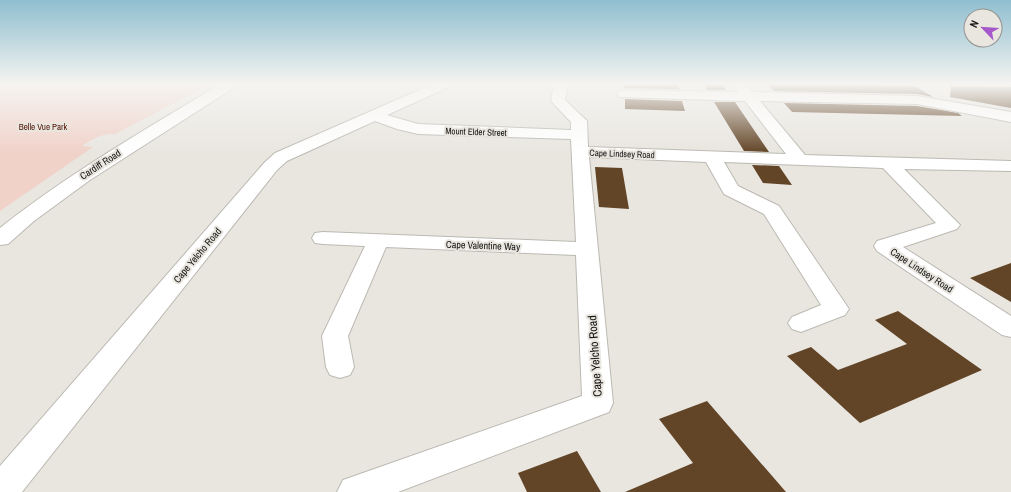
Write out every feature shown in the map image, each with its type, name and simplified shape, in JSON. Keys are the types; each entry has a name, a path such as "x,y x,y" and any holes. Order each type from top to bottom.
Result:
{"street":[{"name":"Cardiff Road","path":"0,239 32,211 75,180 193,107"},
{"name":"Cape Yelcho Road","path":"0,492 280,157 392,107"},
{"name":"Cape Yelcho Road","path":"355,492 598,403 579,121 564,107"},
{"path":"758,107 800,160"},
{"path":"958,107 1011,117"},
{"name":"Mount Elder Street","path":"374,115 403,126 418,129 580,143"},
{"name":"Cape Lindsey Road","path":"580,143 712,157 1011,166"},
{"path":"712,157 731,190 772,210 836,309 801,322"},
{"name":"Cape Lindsey Road","path":"888,163 950,226 885,246 1010,328"},
{"name":"Cape Valentine Way","path":"323,238 587,249"},
{"path":"340,367 335,336 378,241"}],"green space":[{"name":"Belle Vue Park","path":"0,107 167,107 115,134 97,137 89,141 82,146 93,147 0,211"}],"building":[{"path":"625,107 684,107 685,111 625,109"},
{"path":"717,107 738,107 769,152 744,151"},
{"path":"788,107 923,107 958,113 962,116 792,112"},
{"path":"752,165 779,166 792,185 763,183"},
{"path":"595,167 622,168 629,209 599,207"},
{"path":"1011,263 1011,302 970,278"},
{"path":"898,311 982,370 860,423 787,356 811,347 838,370 907,344 875,320"},
{"path":"707,401 786,492 625,492 693,463 659,419"},
{"path":"577,451 601,492 527,492 518,473"}]}
